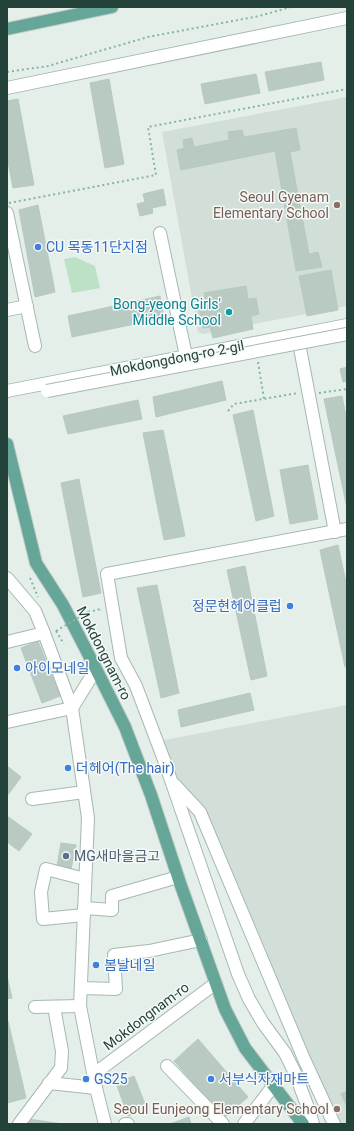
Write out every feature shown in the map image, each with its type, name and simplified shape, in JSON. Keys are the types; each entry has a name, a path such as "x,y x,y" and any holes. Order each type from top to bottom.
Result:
{"main road":[{"path":"7,29 112,7"},
{"name":"Mokdongnam-ro","path":"7,444 36,563 63,605 125,727 151,795 178,877 225,1009 245,1048 303,1124"}],"street":[{"path":"7,88 347,18"},
{"path":"7,213 35,346"},
{"path":"160,233 186,356"},
{"path":"7,310 27,306"},
{"name":"Mokdongdong-ro 2-gil","path":"10,390 347,325"},
{"path":"10,390 47,391 347,334"},
{"path":"298,343 308,393 341,530 107,574 121,658 136,686 171,781 238,974 248,999 285,1053 308,1106 313,1124"},
{"path":"7,578 35,611 72,708 88,818 80,1006 96,1088 105,1124"},
{"path":"7,642 44,633"},
{"path":"7,722 72,708 96,669"},
{"path":"171,781 200,812 304,1059 334,1124"},
{"path":"32,799 84,792"},
{"path":"85,879 46,869 40,892 42,919 84,911 112,910 112,896 178,877"},
{"path":"81,988 116,989 114,955 149,952 201,940"},
{"name":"Mokdongnam-ro","path":"94,1074 216,983"},
{"path":"35,1008 80,1006"},
{"path":"19,1124 61,1068 62,1051 54,1007"},
{"path":"167,1066 224,1124"},
{"path":"49,1083 96,1088"},
{"path":"244,1124 274,1085"}],"path":[{"path":"7,72 48,66 148,36 259,16 291,7"},
{"path":"7,203 156,175 148,127 347,89"},
{"path":"259,366 264,399"},
{"path":"228,411 234,404 302,392 321,394 347,389"},
{"path":"64,644 56,632 88,612 101,609"}],"shaded area":[{"path":"347,97 347,306 202,334 198,332 162,132"},
{"path":"347,705 347,1124 327,1124 235,906 159,741"}],"green space":[{"path":"75,257 95,266 100,288 72,293 64,259"}],"building":[{"path":"321,62 324,80 269,91 265,72"},
{"path":"256,74 260,93 205,104 201,84"},
{"path":"109,79 124,164 105,168 90,83"},
{"path":"18,99 34,185 13,188 7,157 7,101"},
{"path":"296,128 300,150 290,152 309,254 318,252 322,267 296,271 275,151 181,170 177,150 184,148 183,140 192,138 194,147 229,140 228,132 242,130 244,137"},
{"path":"163,189 166,205 152,208 153,213 140,216 137,204 145,202 143,194"},
{"path":"38,205 55,292 35,297 19,210"},
{"path":"331,270 338,310 307,316 299,276"},
{"name":"Bong-yeong Girls' Middle School","path":"246,286 248,299 256,298 259,314 251,316 253,329 213,338 210,327 203,328 199,309 207,307 204,293"},
{"path":"160,296 164,318 72,337 68,316"},
{"path":"347,367 347,381 343,382 340,369"},
{"path":"222,381 226,400 156,417 153,397"},
{"path":"342,396 347,421 347,508 324,399"},
{"path":"138,400 142,419 68,434 63,416"},
{"path":"253,410 274,516 256,521 233,415"},
{"path":"163,430 185,536 164,540 143,433"},
{"path":"308,465 318,519 290,524 280,470"},
{"path":"79,479 101,593 83,597 61,483"},
{"path":"338,545 347,587 347,667 345,667 320,550"},
{"path":"245,566 267,676 251,680 227,570"},
{"path":"157,585 179,693 161,698 137,588"},
{"path":"38,641 60,696 42,703 21,648"},
{"path":"250,693 254,710 181,727 178,710"},
{"path":"7,766 21,777 7,796"},
{"path":"7,816 32,834 19,851 7,842"},
{"name":"MG새마을금고","path":"61,843 76,845 71,869 57,866"},
{"path":"7,976 12,998 7,999"},
{"path":"7,1021 26,1098 7,1103"},
{"name":"서부식자재마트","path":"198,1039 248,1097 224,1118 174,1061"},
{"path":"134,1076 147,1109 128,1116 116,1083"},
{"path":"347,1091 347,1107 341,1094"},
{"path":"189,1117 191,1124 170,1124"},
{"path":"28,1119 63,1124 27,1124"}],"place":[{"name":"Seoul Gyenam Elementary School","path":"337,205"},
{"name":"CU 목동11단지점","path":"38,247"},
{"name":"Bong-yeong Girls' Middle School","path":"229,312"},
{"name":"정문현헤어클럽","path":"290,606"},
{"name":"아이모네일","path":"17,668"},
{"name":"더헤어(The hair)","path":"68,768"},
{"name":"MG새마을금고","path":"66,856"},
{"name":"봄날네일","path":"96,965"},
{"name":"GS25","path":"86,1079"},
{"name":"서부식자재마트","path":"211,1079"},
{"name":"Seoul Eunjeong Elementary School","path":"337,1109"}]}
